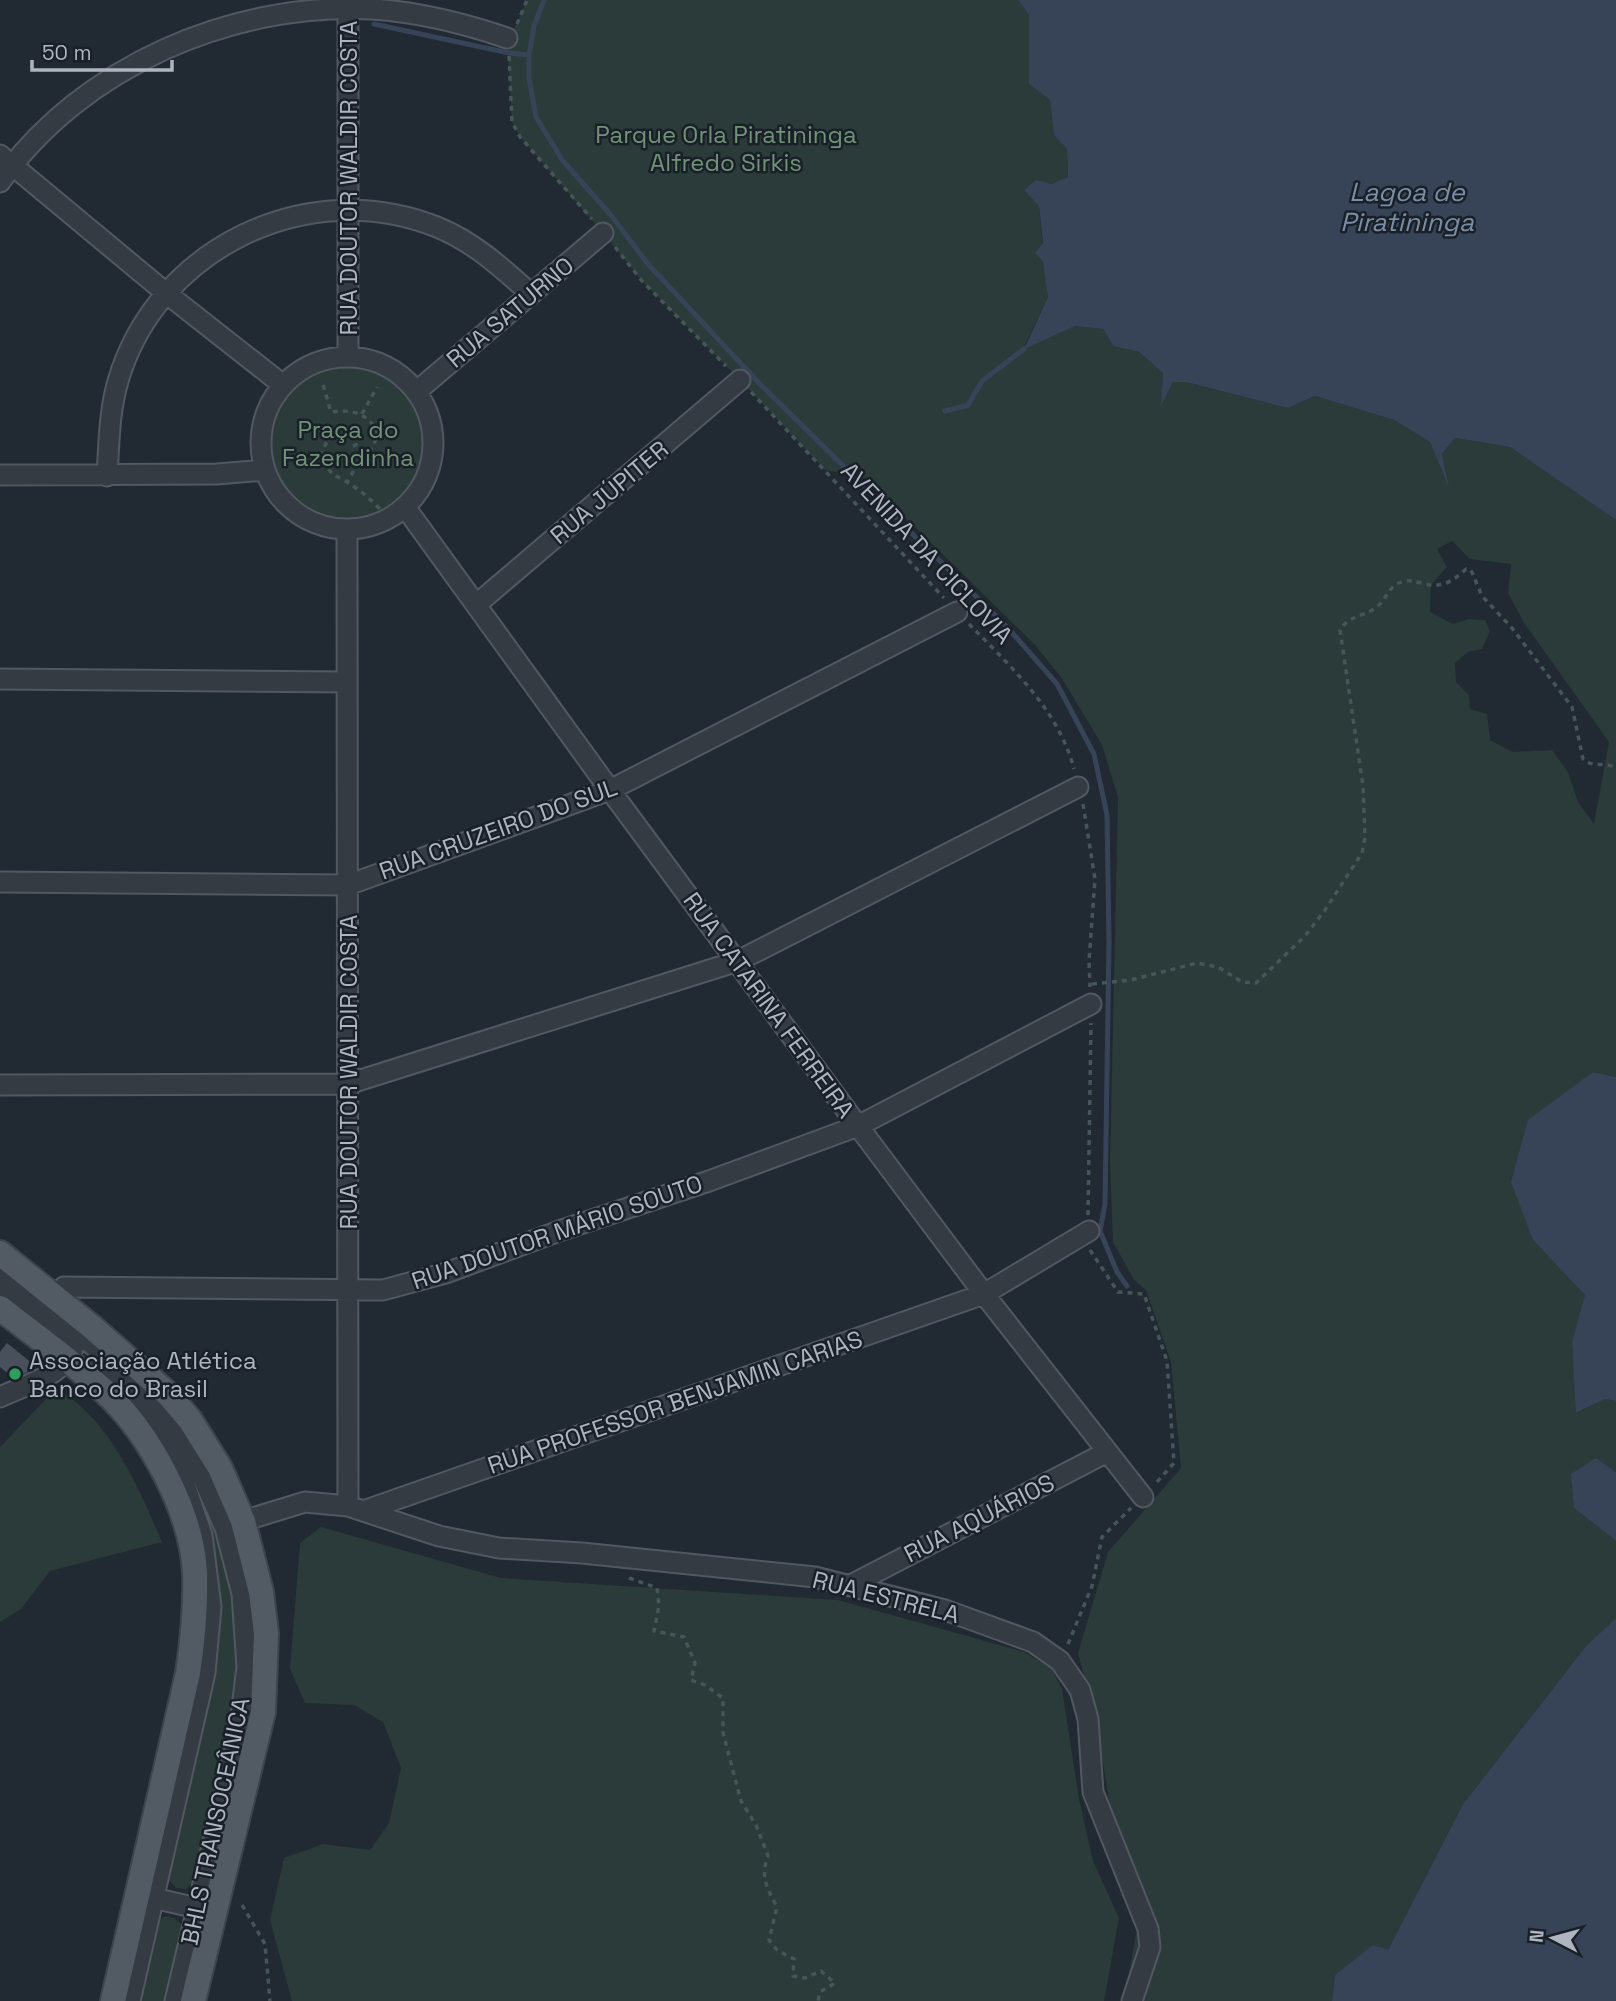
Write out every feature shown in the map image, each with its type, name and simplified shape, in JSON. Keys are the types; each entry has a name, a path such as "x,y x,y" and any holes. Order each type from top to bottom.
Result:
{"main road":[{"path":"0,1253 135,1363 183,1411 220,1468 243,1521 261,1592 266,1634 262,1712 193,2001"},
{"path":"0,1308 68,1353 104,1390 146,1440 171,1484 189,1536 195,1571 194,1629 188,1674 113,2001"}],"street":[{"path":"0,182 6,160 104,83 147,58 194,37 241,22 348,4 441,18 508,38"},
{"name":"RUA DOUTOR WALDIR COSTA","path":"348,4 348,356"},
{"path":"6,160 166,293 284,385"},
{"path":"107,476 112,411 118,381 143,325 166,293 204,257 230,240 258,227 317,211 347,209 388,214 437,227 464,241 490,258 531,295"},
{"name":"RUA SATURNO","path":"417,391 603,233"},
{"name":"RUA DOUTOR WALDIR COSTA","path":"348,356 371,359 392,368 417,391 424,402 432,426 433,452 422,488 405,507 388,519 361,529 347,530 320,526 297,513 278,494 265,470 261,448 267,410 284,385 313,363 348,356"},
{"name":"RUA JÚPITER","path":"477,604 740,380"},
{"path":"0,475 217,474 265,470"},
{"name":"RUA CATARINA FERREIRA","path":"405,507 858,1126 984,1294 1143,1497"},
{"name":"RUA DOUTOR WALDIR COSTA","path":"347,530 348,1290 357,1508"},
{"name":"RUA CRUZEIRO DO SUL","path":"0,882 348,886 610,790 957,612"},
{"path":"0,679 347,682"},
{"path":"0,1085 348,1084 738,961 1078,787"},
{"name":"RUA DOUTOR MÁRIO SOUTO","path":"55,1297 64,1287 71,1285 383,1290 446,1273 858,1126 1091,1004"},
{"name":"RUA PROFESSOR BENJAMIN CARIAS","path":"357,1508 984,1294 1089,1231"},
{"name":"BHLS TRANSOCEÂNICA","path":"0,1272 68,1324 148,1396 177,1434 200,1472 225,1528 242,1594 247,1667 239,1733 175,2001"},
{"name":"BHLS TRANSOCEÂNICA","path":"0,1291 68,1353 132,1399 156,1430 183,1479 202,1535 211,1607 205,1673 130,2001"},
{"path":"0,1397 59,1370 68,1353 68,1324 55,1297"},
{"name":"RUA AQUÁRIOS","path":"851,1585 1107,1452"},
{"path":"243,1521 305,1502 357,1508"},
{"name":"RUA ESTRELA","path":"357,1508 439,1536 499,1548 582,1553 814,1577 945,1610 1033,1642 1060,1661 1080,1690 1088,1719 1093,1792 1148,1929 1150,1947 1132,2001"},
{"path":"153,1898 197,1908"}],"path":[{"name":"AVENIDA DA CICLOVIA","path":"527,0 508,38 512,122 520,136 642,282 740,380 1013,670 1046,708 1070,755 1085,813 1096,879 1090,984 1089,1248 1118,1292 1144,1294 1167,1361 1174,1463 1143,1497"},
{"path":"323,385 331,412 350,410 362,414 373,421 378,434 372,448 360,459 347,483"},
{"path":"362,414 377,387"},
{"path":"353,446 356,445 360,432 355,428 333,429 321,454 326,468 356,488 388,519"},
{"path":"1090,984 1131,980 1197,964 1218,967 1242,982 1256,983 1305,936 1325,910 1362,853 1364,838 1363,786 1340,630 1343,624 1378,606 1393,585 1409,580 1422,584 1445,585 1466,569 1471,570 1482,596 1512,628 1572,707 1583,759 1592,765 1606,764 1616,769"},
{"path":"1060,1661 1092,1586 1102,1538 1143,1497"},
{"path":"624,1576 657,1588 659,1606 654,1632 684,1637 695,1663 691,1680 705,1685 723,1698 723,1733 741,1801 756,1825 768,1856 763,1869 764,1883 777,1907 769,1940 778,1951 794,1959 793,1976 805,1978 821,1971 835,1983 820,1992 818,2001"},
{"path":"242,1905 265,1944 270,2001"}],"green space":[{"name":"Parque Orla Piratininga Alfredo Sirkis","path":"527,0 1018,0 1029,15 1029,84 1050,100 1054,134 1067,149 1068,177 1051,184 1039,206 1048,297 1024,347 1075,326 1103,329 1113,346 1139,352 1163,373 1162,404 1173,382 1186,382 1288,408 1315,396 1394,420 1430,442 1448,482 1442,454 1455,438 1510,447 1616,520 1616,1077 1593,1072 1533,1240 1586,1295 1572,1342 1577,1413 1605,1399 1616,1401 1616,1472 1596,1458 1574,1508 1616,1541 1616,1618 1586,1646 1463,1804 1388,1950 1335,1975 1332,2001 1124,2001 1140,1912 1119,1862 1097,1725 1078,1653 1108,1552 1181,1468 1171,1362 1146,1290 1134,1280 1113,1242 1110,1162 1118,797 1102,745 1061,677 1035,645 865,478 825,470 642,281 520,137 512,122 507,38","holes":["1452,541 1470,559 1511,564 1508,593 1524,623 1609,742 1594,824 1578,802 1568,772 1552,750 1513,752 1490,740 1487,714 1470,709 1469,695 1456,682 1455,663 1468,652 1482,649 1490,631 1485,620 1469,619 1453,624 1430,612 1431,585 1447,567 1437,549"]},
{"name":"Praça do Fazendinha","path":"348,367 377,373 401,390 418,414 424,443 418,472 401,496 377,513 348,519 319,513 295,496 278,472 272,443 278,414 295,390 319,373"},
{"path":"51,1386 71,1398 105,1433 131,1475 162,1542 50,1571 21,1609 0,1622 0,1447 46,1399"},
{"path":"193,1473 228,1570 238,1639 233,1709 220,1779 194,1881 186,1889 176,1888 168,1879 202,1722 219,1602 216,1563 206,1519 193,1484"},
{"path":"321,1527 501,1578 838,1600 1024,1652 1052,1669 1062,1689 1079,1799 1093,1861 1119,1918 1104,2001 292,2001 270,1920 284,1858 323,1844 370,1850 389,1823 401,1768 383,1722 354,1705 305,1703 290,1669 300,1543"},
{"path":"166,1916 174,1918 182,1925 165,2001 136,2001 155,1921"}],"water":[{"name":"Lagoa de Piratininga","path":"1018,0 1616,0 1616,520 1510,447 1455,438 1442,454 1449,487 1430,442 1394,420 1315,396 1288,408 1186,382 1173,382 1161,406 1163,373 1139,352 1113,346 1103,329 1075,326 1024,349 1048,297 1043,261 1035,253 1043,243 1039,206 1024,190 1036,180 1051,184 1068,177 1067,149 1054,135 1050,100 1029,84 1029,15"},
{"path":"1593,1072 1616,1077 1616,1401 1605,1399 1576,1413 1572,1342 1585,1295 1533,1240 1511,1182 1528,1120"},
{"path":"1596,1458 1616,1472 1616,1541 1574,1508 1571,1474"},
{"path":"1616,1618 1616,2001 1332,2001 1335,1975 1373,1945 1388,1950 1463,1804 1586,1646"}],"building":[{"path":"7,1343 33,1364 26,1373 14,1378 0,1367 0,1352"}],"waterway":[{"path":"544,0 534,26 529,55 529,78 536,117 563,161 610,214 648,264 759,383 1008,628 1057,684 1094,754 1107,815 1109,943 1105,1204 1100,1231 1117,1272 1127,1286"},
{"path":"374,24 529,55"},
{"path":"945,411 968,405 982,381 1024,349"}],"place":[{"name":"Associação Atlética Banco do Brasil","path":"15,1374"}]}
